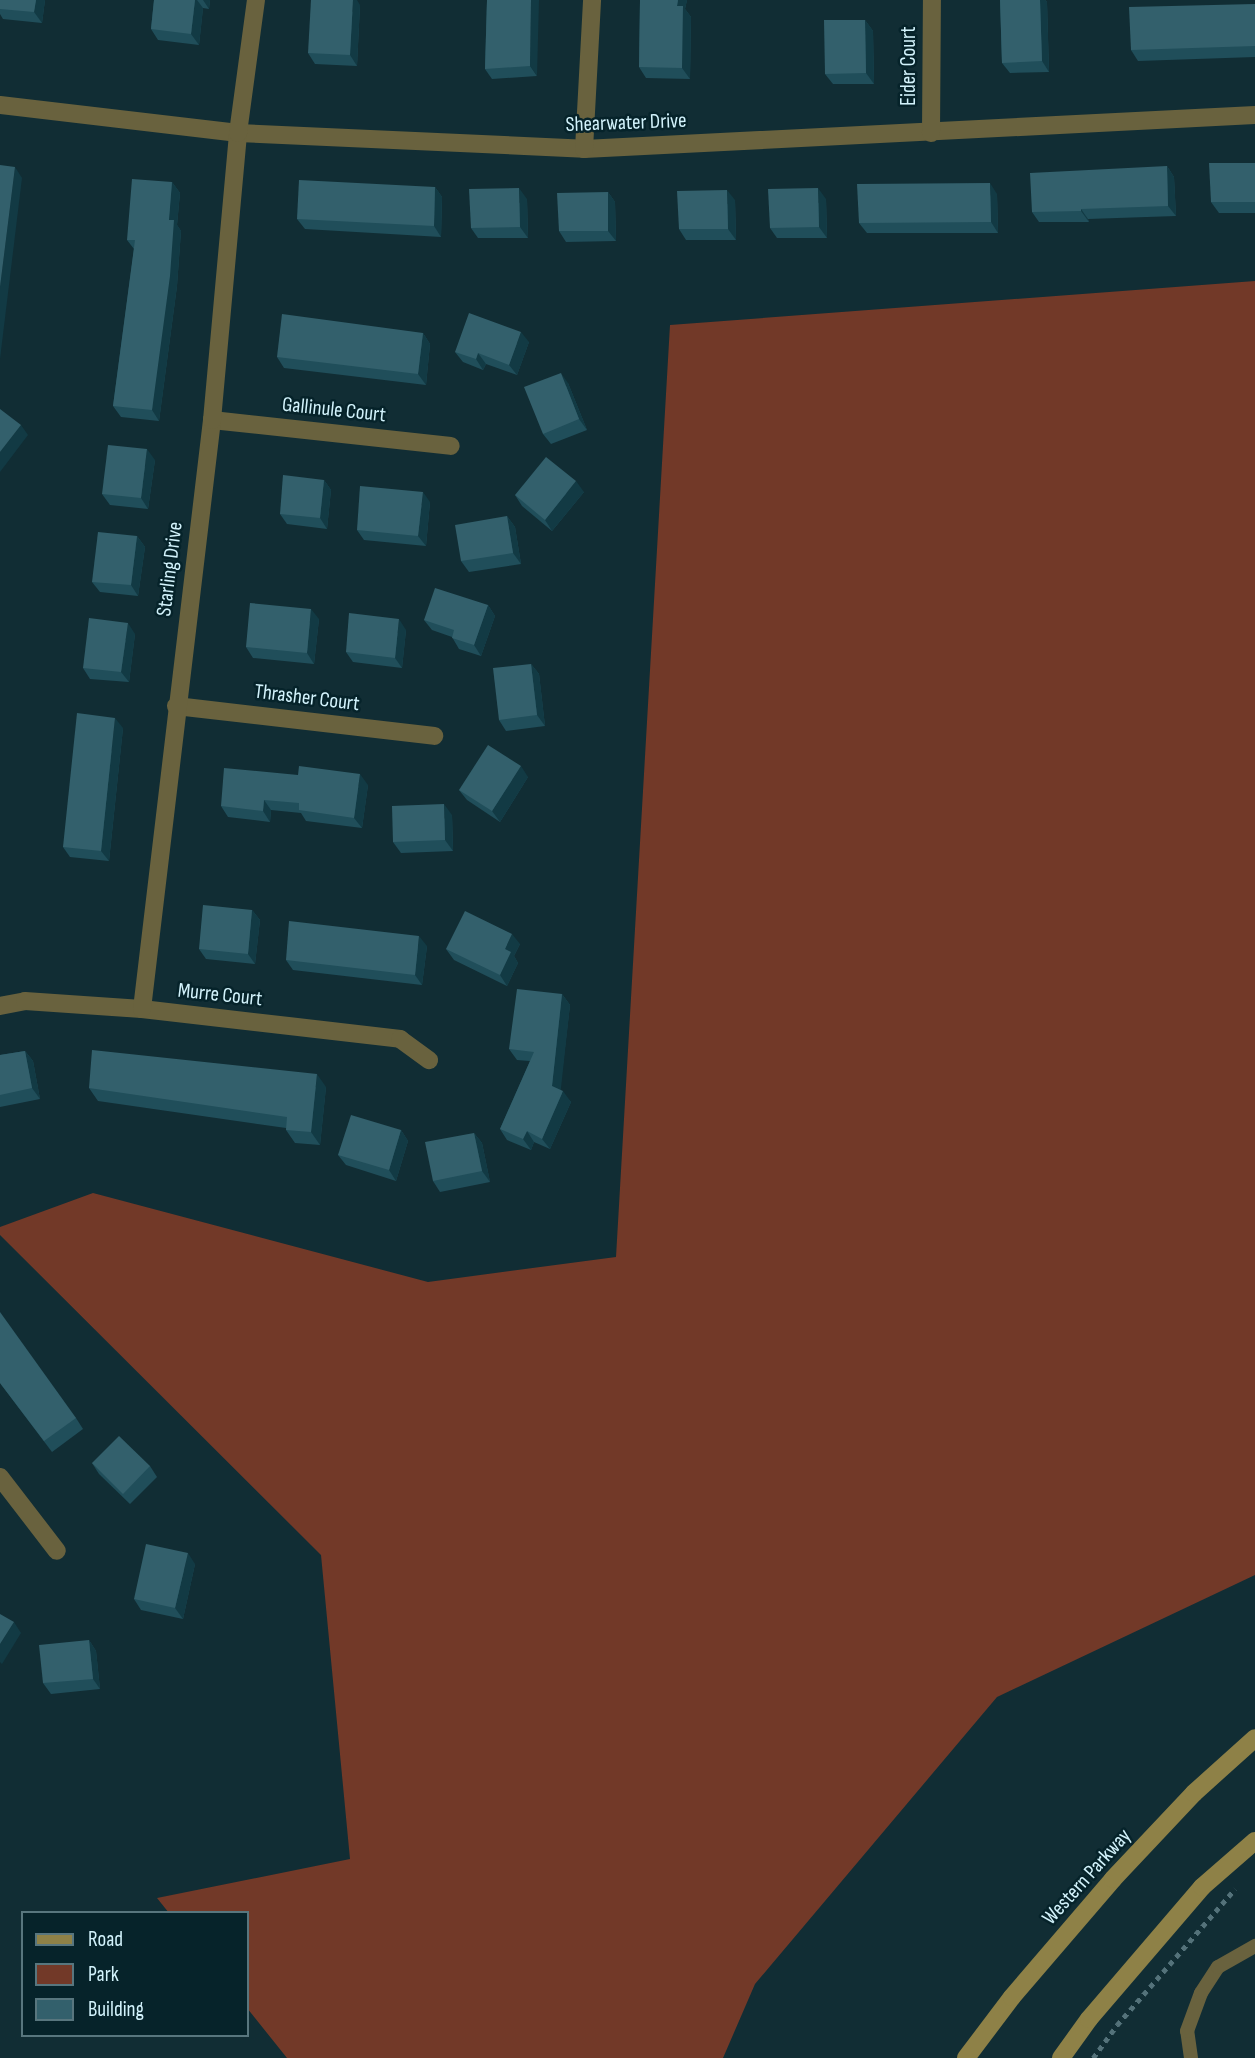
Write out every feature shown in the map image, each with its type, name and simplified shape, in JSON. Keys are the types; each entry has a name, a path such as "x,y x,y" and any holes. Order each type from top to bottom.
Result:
{"main road":[{"name":"Western Parkway","path":"966,2058 1012,1997 1113,1878 1194,1794 1255,1738"},
{"path":"1061,2058 1088,2018 1202,1887 1255,1841"}],"street":[{"name":"Starling Drive","path":"142,1009 212,420 238,133 256,0"},
{"path":"584,149 592,0"},
{"name":"Eider Court","path":"931,132 932,0"},
{"name":"Shearwater Drive","path":"0,105 238,133 584,149 1255,115"},
{"name":"Gallinule Court","path":"212,420 451,446"},
{"name":"Thrasher Court","path":"176,706 434,736"},
{"name":"Murre Court","path":"0,1006 25,1001 142,1009 400,1038 429,1060"},
{"path":"0,1477 57,1551"}],"lane":[{"path":"1191,2058 1187,2031 1201,1993 1218,1967 1255,1946"}],"path":[{"path":"1093,2058 1117,2025 1240,1884"}],"green space":[{"path":"1255,281 1255,1575 997,1697 755,1984 723,2058 287,2058 248,2009 248,1911 167,1911 157,1898 350,1859 321,1555 0,1235 0,1227 93,1193 428,1282 616,1257 670,325"}],"building":[{"path":"0,0 36,0 34,12 0,9"},
{"path":"154,0 195,0 191,34 151,29"},
{"path":"311,0 353,0 350,55 308,53"},
{"path":"487,0 531,0 530,66 485,69"},
{"path":"640,0 678,0 677,6 683,6 682,68 639,67"},
{"path":"1000,0 1040,0 1042,61 1002,63"},
{"path":"1255,4 1255,46 1131,50 1129,7"},
{"path":"824,20 865,20 866,73 825,74"},
{"path":"1209,163 1255,163 1255,202 1211,202"},
{"path":"0,165 15,167 0,287"},
{"path":"1167,166 1168,206 1032,212 1030,173"},
{"path":"132,179 172,182 169,220 174,220 170,276 152,410 113,406 135,240 127,240"},
{"path":"299,180 435,187 434,226 297,219"},
{"path":"990,183 991,222 859,223 857,184"},
{"path":"519,188 520,227 471,228 469,189"},
{"path":"818,188 819,227 770,228 768,189"},
{"path":"727,190 728,229 679,229 677,191"},
{"path":"608,192 608,231 559,231 557,193"},
{"path":"469,313 521,332 509,365 478,353 476,359 455,352"},
{"path":"282,314 423,333 418,374 277,357"},
{"path":"561,373 579,419 543,434 524,387"},
{"path":"0,409 21,425 0,452"},
{"path":"108,445 147,449 141,498 102,494"},
{"path":"546,457 576,481 545,520 515,495"},
{"path":"283,475 324,480 320,518 280,514"},
{"path":"360,486 423,492 418,536 357,530"},
{"path":"507,516 513,553 461,561 455,525"},
{"path":"98,532 137,536 131,585 92,582"},
{"path":"435,588 488,605 474,645 452,638 454,630 424,620"},
{"path":"250,603 311,609 307,653 246,647"},
{"path":"349,613 399,619 395,658 346,652"},
{"path":"89,618 128,623 121,672 83,668"},
{"path":"531,664 537,715 499,720 493,668"},
{"path":"77,713 115,718 101,851 63,847"},
{"path":"488,745 521,766 492,811 459,790"},
{"path":"299,766 360,774 354,818 299,810 299,803 264,800 263,811 221,806 224,768 298,775"},
{"path":"444,804 445,840 393,842 392,806"},
{"path":"203,905 252,910 248,954 199,949"},
{"path":"465,911 512,934 505,949 511,952 500,975 446,949"},
{"path":"289,921 419,936 415,975 286,960"},
{"path":"517,989 562,994 552,1086 563,1091 542,1139 527,1131 523,1139 500,1129 534,1052 509,1049"},
{"path":"92,1050 317,1074 311,1132 286,1130 287,1117 89,1088"},
{"path":"25,1051 32,1088 0,1095 0,1055"},
{"path":"351,1115 401,1130 389,1170 338,1155"},
{"path":"474,1133 482,1171 433,1181 425,1142"},
{"path":"0,1312 76,1418 44,1441 0,1383"},
{"path":"119,1436 150,1466 123,1494 92,1463"},
{"path":"146,1544 188,1553 175,1608 134,1599"},
{"path":"0,1614 14,1622 0,1644"},
{"path":"89,1640 93,1679 43,1683 39,1645"}]}
